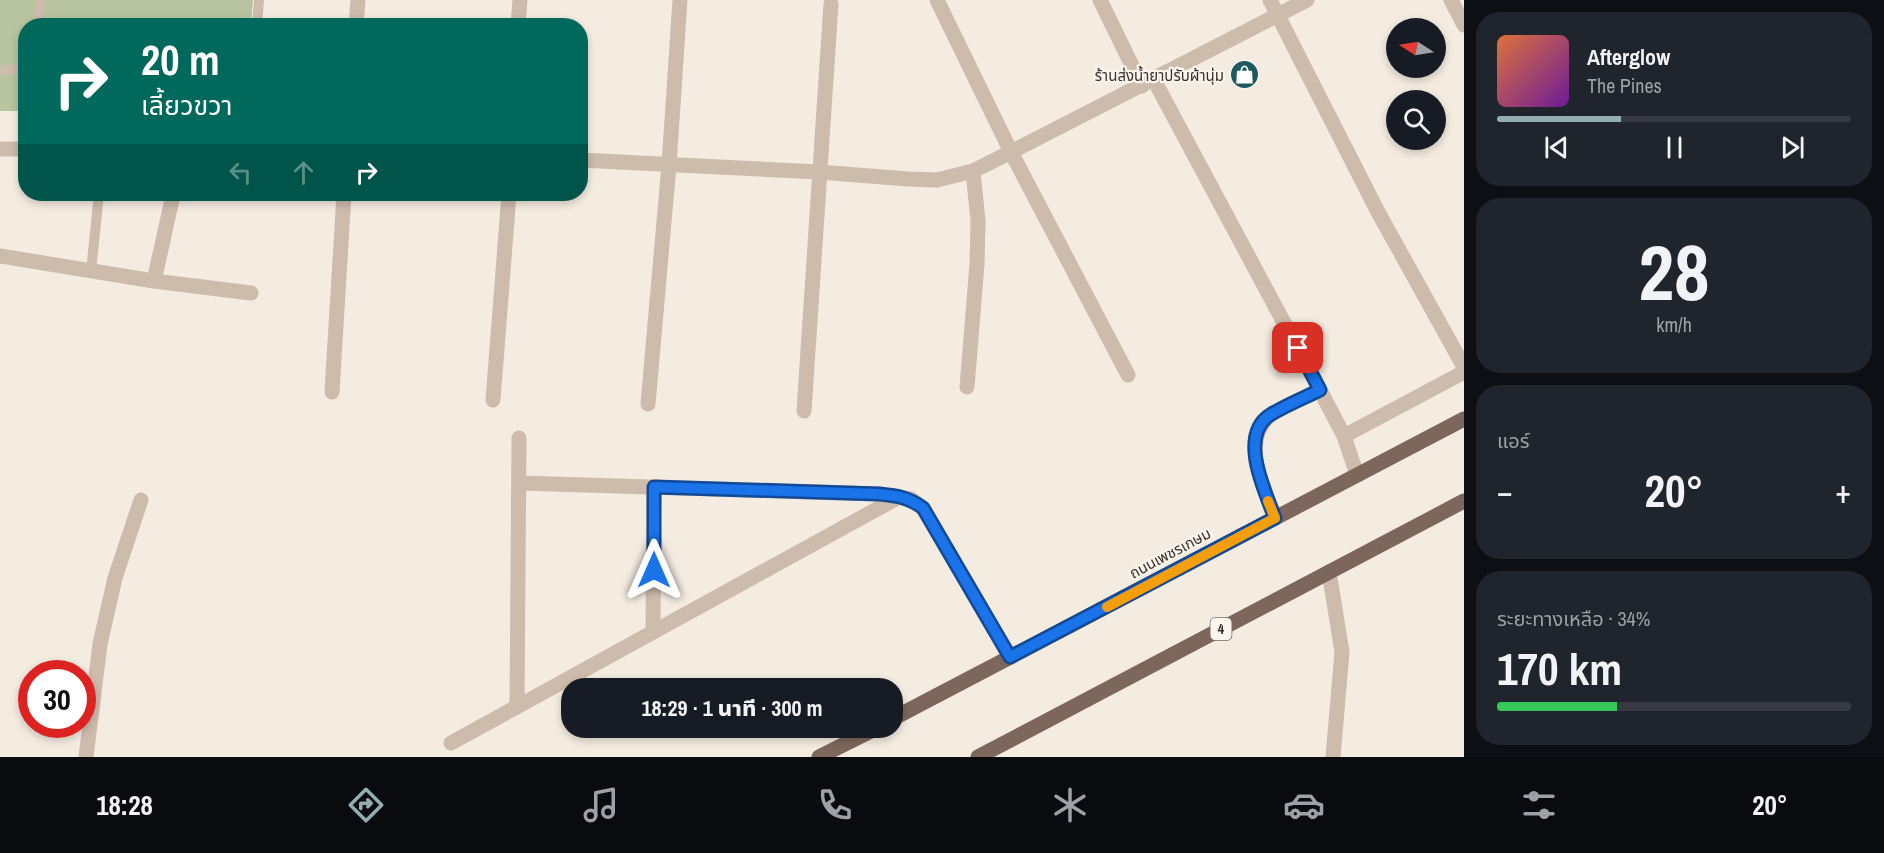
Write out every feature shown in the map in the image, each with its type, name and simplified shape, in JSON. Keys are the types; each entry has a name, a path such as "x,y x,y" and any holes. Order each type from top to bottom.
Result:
{"main road":[{"name":"ถนนเพชรเกษม","path":"903,713 1464,418"},
{"name":"4","path":"978,757 1464,501"},
{"path":"819,757 857,738"}],"street":[{"path":"357,18 358,0"},
{"path":"519,18 520,0"},
{"path":"648,404 669,165 680,0"},
{"path":"937,0 1011,152 1128,375"},
{"path":"1100,0 1320,390 1344,436 1357,475"},
{"path":"1269,0 1378,212 1464,367"},
{"path":"588,160 937,180 973,171 1307,0"},
{"path":"1451,0 1464,25"},
{"path":"804,411 831,4"},
{"path":"0,149 18,150"},
{"path":"967,387 977,264 978,221 973,171"},
{"path":"154,281 172,201"},
{"path":"332,392 344,201"},
{"path":"493,400 508,201"},
{"path":"0,256 90,272 251,293"},
{"path":"1344,436 1464,372"},
{"path":"1275,518 1257,470 1254,448 1257,431 1268,416 1320,390"},
{"path":"517,707 519,438"},
{"path":"519,483 879,494 911,500 923,508 1010,657"},
{"path":"653,633 654,487"},
{"path":"452,743 899,497"},
{"path":"86,757 100,644 115,578 141,500"},
{"path":"1329,572 1342,652 1333,757"}],"lane":[{"path":"38,18 41,0"},
{"path":"258,18 259,0"},
{"path":"0,70 11,70 18,67"},
{"path":"90,272 98,201"}],"green space":[{"path":"0,0 253,0 252,18 18,18 18,111 0,111"}],"slow traffic":[{"path":"1107,607 1275,518 1268,501"}],"place":[{"name":"ร้านส่งน้ำยาปรับผ้านุ่ม","path":"1245,75"}],"route":[{"path":"654,570 654,487 879,494 899,497 911,500 923,508 1010,657 1275,518 1257,470 1254,448 1257,431 1268,416 1320,390 1298,348"}]}
